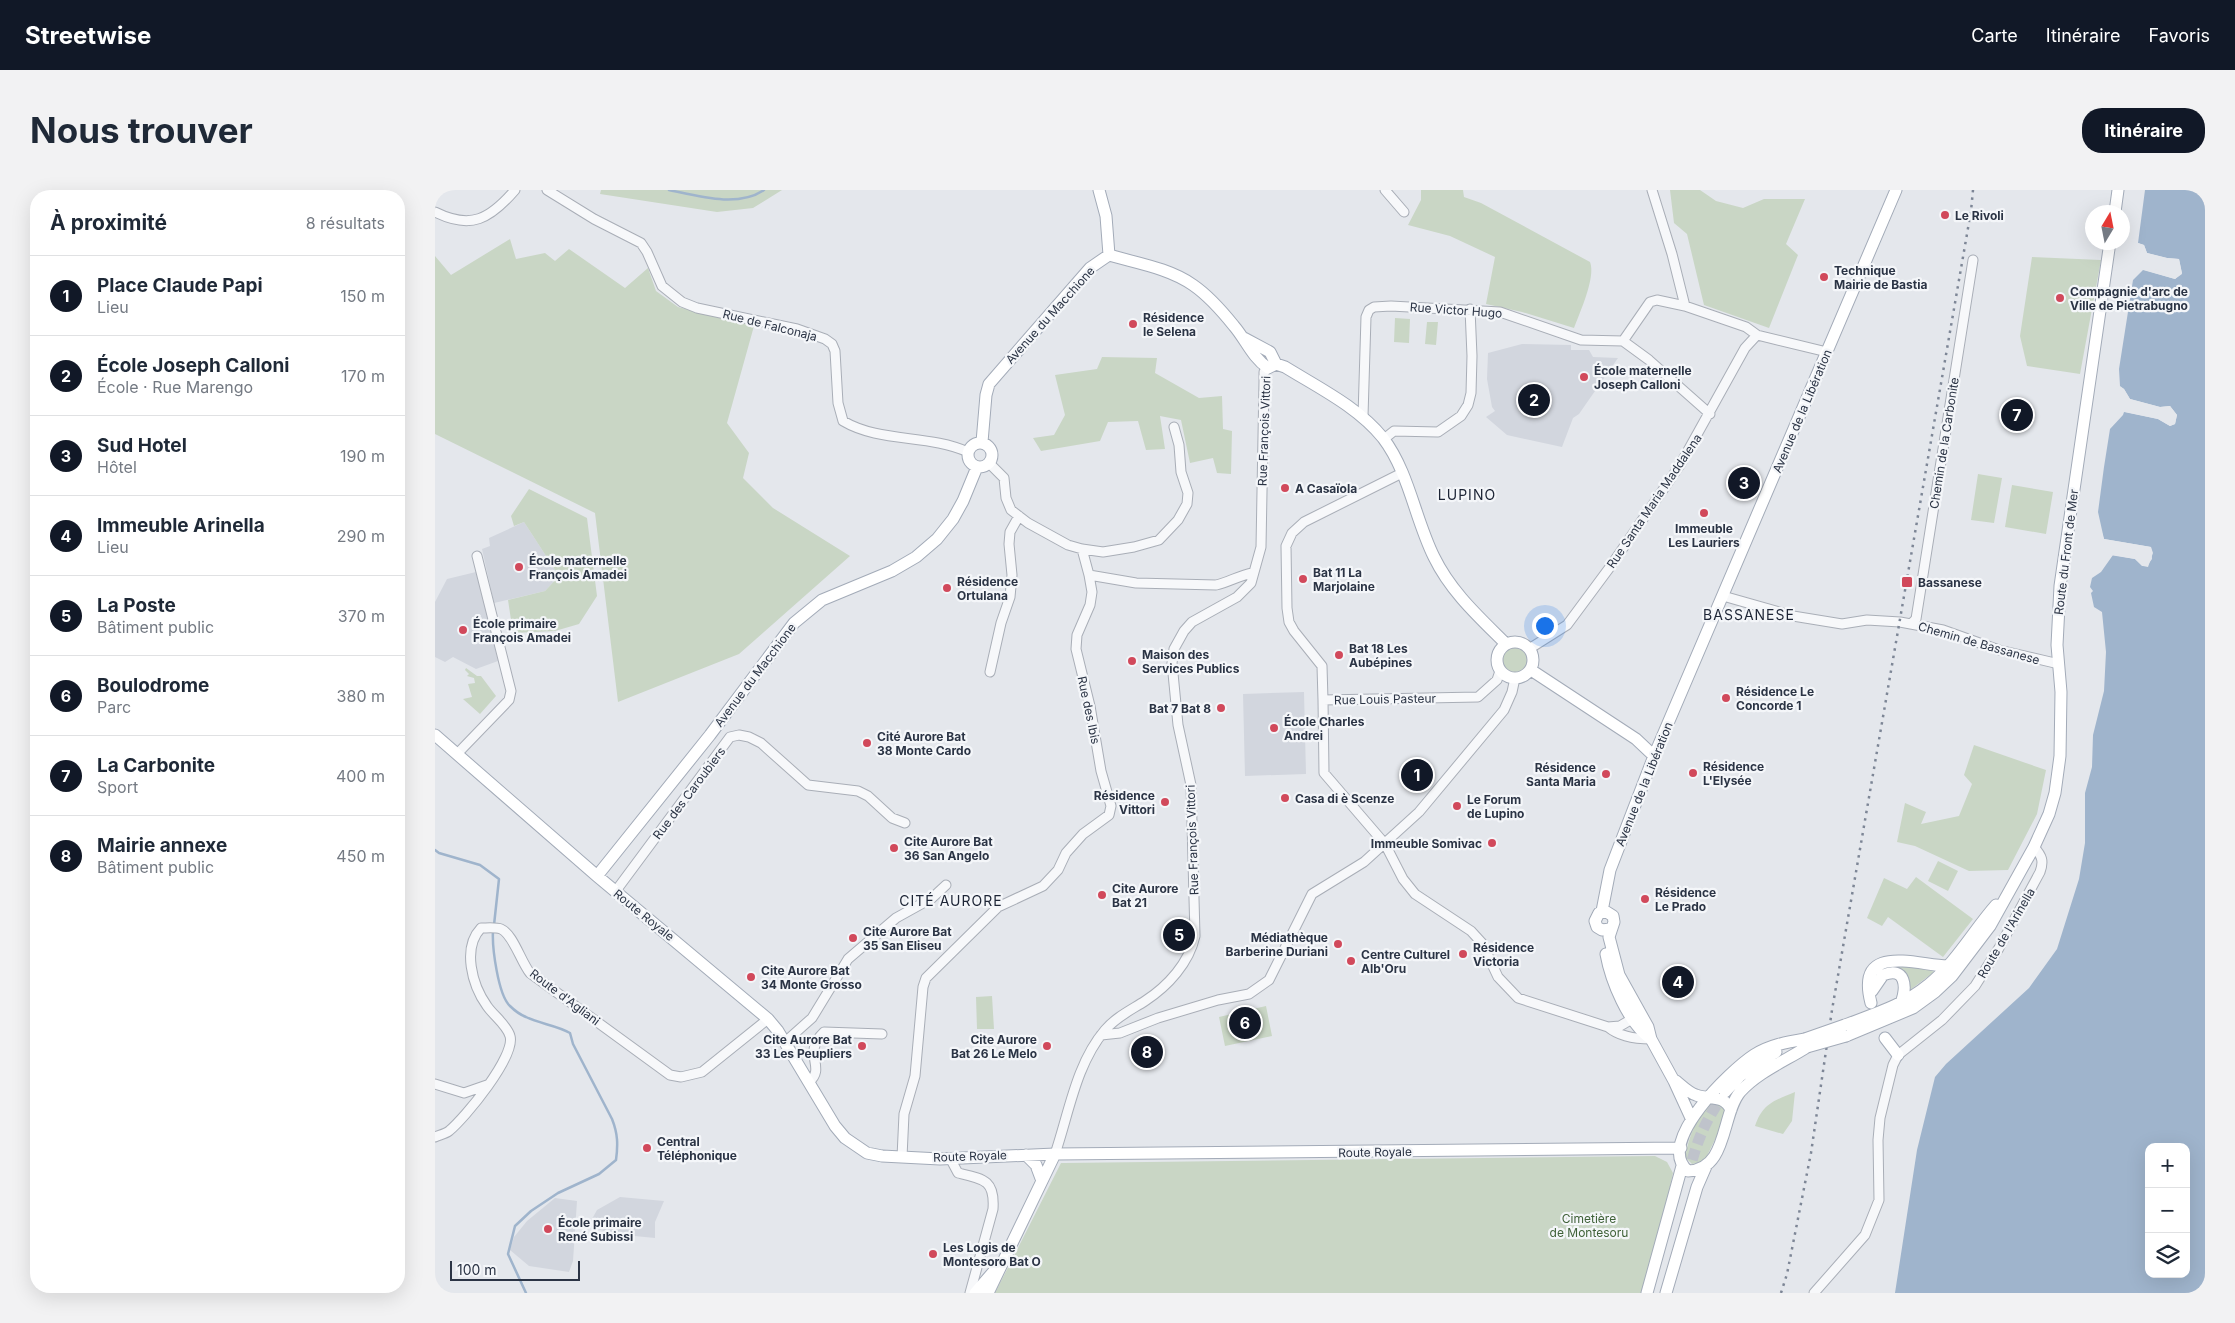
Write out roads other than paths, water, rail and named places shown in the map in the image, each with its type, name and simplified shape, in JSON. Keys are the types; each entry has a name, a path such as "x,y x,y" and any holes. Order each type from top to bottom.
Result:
{"main road":[{"path":"1099,190 1106,216 1109,255 1163,271 1193,285 1217,306 1244,338 1259,362 1272,366 1285,366 1363,416 1384,439 1402,472 1433,556 1445,576 1472,611 1507,644"},
{"name":"Avenue de la Libération","path":"1606,930 1597,927 1595,920 1602,911 1610,870 1654,756 1827,352 1862,265 1896,190"},
{"path":"2116,205 2118,190"},
{"name":"Route du Front de Mer","path":"1727,1093 1740,1076 1765,1058 1913,1008 1935,992 1953,976 1978,942 2014,885 2049,814 2059,774 2061,726 2057,621 2060,586 2109,250"},
{"name":"Avenue du Macchione","path":"982,442 986,395 989,384 1090,268 1109,255"},
{"path":"982,442 987,444 992,452 983,465 970,461 968,452 973,444 982,442"},
{"name":"Avenue du Macchione","path":"597,876 710,735 794,623 822,600 891,571 915,557 937,539 953,519 983,465"},
{"path":"1519,642 1529,649 1533,659 1531,670 1527,674 1509,678 1500,671 1497,656 1507,644 1519,642"},
{"path":"1531,670 1636,739 1654,756"},
{"name":"Route Royale","path":"435,735 615,892 768,1019 785,1042 835,1126 855,1146 867,1153 902,1157 950,1158 1055,1154 1681,1148"},
{"path":"1636,739 1661,740"},
{"name":"Route du Front de Mer","path":"1846,1030 1901,1003 1928,985 1947,966 2014,885"},
{"path":"1606,930 1608,969 1628,1022 1651,1039"},
{"path":"1606,930 1619,975 1648,1028 1651,1039 1674,1080 1691,1118 1680,1157 1688,1173 1658,1293"},
{"path":"1901,1003 1905,989 1903,980 1891,973 1883,975 1879,979 1871,1000 1869,982 1873,972 1885,961 1899,960 1947,966"},
{"path":"1885,1038 1898,1055"},
{"name":"Route du Front de Mer","path":"1691,1118 1729,1075 1755,1054 1775,1044 1806,1043"},
{"name":"Route du Front de Mer","path":"1666,1293 1697,1187 1708,1163 1716,1154 1727,1128 1731,1110 1739,1094 1752,1081 1806,1043"},
{"path":"1674,1080 1694,1095 1721,1099 1731,1110"},
{"path":"981,1291 1002,1262 1055,1154"},
{"path":"1026,1155 1036,1165 1042,1181"},
{"path":"1647,1293 1688,1171 1696,1170 1708,1163"},
{"path":"1653,1293 1688,1173"}],"street":[{"path":"435,212 450,219 465,222 480,220 502,205 515,190"},
{"name":"Rue de Falconaja","path":"547,190 594,219 641,243 662,286 682,302 697,308 797,329 825,339 832,344 835,351 837,402 843,421 851,426 881,434 935,441 968,452"},
{"path":"1385,190 1404,212"},
{"path":"1652,190 1672,254 1685,306"},
{"name":"Chemin de la Carbonite","path":"1911,624 1916,620 1973,260"},
{"path":"1709,414 1649,360 1623,340 1650,302 1657,300 1685,306 1746,327 1757,335 1827,352"},
{"name":"Rue Victor Hugo","path":"1363,416 1366,317 1369,310 1374,307 1470,309 1501,312 1581,340 1623,340"},
{"path":"1384,439 1394,431 1438,432 1461,416 1469,405 1472,356 1470,309"},
{"name":"Rue Santa Maria Maddalena","path":"1529,649 1560,631 1580,609 1680,465 1745,348 1757,335"},
{"name":"Rue François Vittori","path":"1055,1154 1080,1074 1101,1035 1119,1017 1164,987 1184,963 1192,948 1195,926 1191,785 1177,717 1172,663 1174,649 1184,631 1192,622 1237,597 1251,583 1261,547 1264,372 1272,366"},
{"path":"983,465 1004,478 1006,498 1011,510 1028,523 1068,545 1103,552 1133,547 1159,540 1178,520 1187,504 1188,493 1181,472 1179,445 1174,427"},
{"name":"Rue Louis Pasteur","path":"1402,472 1304,522 1292,534 1287,546 1289,622 1322,666 1323,700 1478,696 1497,680 1500,671"},
{"path":"990,672 1001,623 1010,597 1012,575 1009,544 1010,532 1019,516"},
{"name":"Rue des Ibis","path":"902,1157 905,1114 915,1076 923,987 926,978 998,907 1043,886 1058,870 1066,853 1083,834 1109,815 1111,806 1101,772 1090,706 1076,648 1077,635 1091,605 1092,592 1082,549"},
{"path":"457,754 509,700 511,691 477,556"},
{"path":"1089,575 1136,583 1216,586 1243,574 1253,573"},
{"name":"Chemin de Bassanese","path":"1723,596 1793,616 1842,624 1867,620 1911,624 1943,630 1999,650 2059,664"},
{"path":"1101,1035 1120,1033 1158,1018 1255,991 1269,980 1312,894 1364,862 1419,812 1503,710 1512,692 1515,678"},
{"path":"1323,700 1324,773 1385,844 1403,879 1415,894 1471,931 1482,943 1498,977 1518,998 1608,1027 1615,1034 1639,1039 1651,1039"},
{"name":"Rue des Caroubiers","path":"615,892 730,738 739,735 749,736 761,743 808,786 858,791 868,796 892,818 905,823"},
{"name":"Route de l'Arinella","path":"1898,1055 1942,1020 1975,986 2040,872 2043,862 2041,854 2034,847"},
{"path":"785,1042 811,1018 848,959 896,918 932,898 946,885"},
{"name":"Route d'Agliani","path":"435,1137 448,1132 469,1110 501,1067 510,1042 509,1034 486,1006 476,986 470,961 474,935 481,928 501,928 508,934 521,962 530,973 670,1075 686,1077 703,1072 768,1019"},
{"path":"1608,1027 1628,1022 1625,1036"},
{"path":"809,1082 815,1076 817,1070 813,1048 817,1039 824,1032 882,1034"},
{"path":"1813,1293 1865,1235 1879,1200 1878,1140 1880,1118 1893,1065 1898,1055"},
{"path":"435,1084 464,1093 487,1085"},
{"path":"950,1158 958,1173 979,1178 990,1185 994,1196 993,1209 970,1293"},
{"path":"977,1270 981,1291"}],"water":[{"path":"2145,190 2205,190 2205,1293 1895,1293 1917,1150 1935,1077 1946,1064 2029,988 2057,949 2079,879 2085,843 2085,793 2092,767 2093,735 2104,691 2106,652 2102,612 2094,607 2091,593 2093,591 2090,587 2092,578 2101,572 2113,555 2135,559 2142,566 2147,566 2152,559 2151,547 2104,539 2098,512 2110,429 2124,412 2158,419 2170,426 2175,424 2177,415 2170,406 2160,407 2130,399 2120,386 2119,369 2133,280 2143,270 2175,279 2182,273 2179,259 2147,253 2144,245 2138,243"}],"waterway":[{"path":"669,190 718,199 742,198 764,190"},
{"path":"435,850 439,853 480,865 499,879 494,925"},
{"path":"493,931 499,982 506,1000 512,1008 524,1016 570,1033 573,1044 612,1119 617,1140 616,1160 599,1174 558,1193 531,1211 515,1226 508,1254 526,1293"}],"tunnel":[{"path":"1688,1176 1702,1132 1725,1092"}],"railway":[{"path":"1781,1293 1787,1274 1811,1153 1832,1010 1971,211 1973,190"}],"place":[{"name":"Le Rivoli","path":"1945,215"},
{"name":"Technique Mairie de Bastia","path":"1824,277"},
{"name":"Compagnie d'arc de Ville de Pietrabugno","path":"2060,298"},
{"name":"Résidence le Selena","path":"1133,324"},
{"name":"École maternelle Joseph Calloni","path":"1584,377"},
{"name":"École Joseph Calloni","path":"1534,400"},
{"name":"La Carbonite","path":"2017,415"},
{"name":"Sud Hotel","path":"1744,483"},
{"name":"A Casaïola","path":"1285,488"},
{"name":"Immeuble Les Lauriers","path":"1704,513"},
{"name":"École maternelle François Amadei","path":"519,567"},
{"name":"Bat 11 La Marjolaine","path":"1303,579"},
{"name":"Bassanese","path":"1907,582"},
{"name":"Résidence Ortulana","path":"947,588"},
{"name":"École primaire François Amadei","path":"463,630"},
{"name":"Bat 18 Les Aubépines","path":"1339,655"},
{"name":"Maison des Services Publics","path":"1132,661"},
{"name":"Résidence Le Concorde 1","path":"1726,698"},
{"name":"Bat 7 Bat 8","path":"1221,708"},
{"name":"École Charles Andrei","path":"1274,728"},
{"name":"Cité Aurore Bat 38 Monte Cardo","path":"867,743"},
{"name":"Résidence L'Elysée","path":"1693,773"},
{"name":"Résidence Santa Maria","path":"1606,774"},
{"name":"Place Claude Papi","path":"1417,775"},
{"name":"Casa di è Scenze","path":"1285,798"},
{"name":"Résidence Vittori","path":"1165,802"},
{"name":"Le Forum de Lupino","path":"1457,806"},
{"name":"Immeuble Somivac","path":"1492,843"},
{"name":"Cite Aurore Bat 36 San Angelo","path":"894,848"},
{"name":"Cite Aurore Bat 21","path":"1102,895"},
{"name":"Résidence Le Prado","path":"1645,899"},
{"name":"La Poste","path":"1179,935"},
{"name":"Cite Aurore Bat 35 San Eliseu","path":"853,938"},
{"name":"Médiathèque Barberine Duriani","path":"1338,944"},
{"name":"Résidence Victoria","path":"1463,954"},
{"name":"Centre Culturel Alb'Oru","path":"1351,961"},
{"name":"Cite Aurore Bat 34 Monte Grosso","path":"751,977"},
{"name":"Immeuble Arinella","path":"1678,982"},
{"name":"Boulodrome","path":"1245,1023"},
{"name":"Cite Aurore Bat 33 Les Peupliers","path":"862,1046"},
{"name":"Cite Aurore Bat 26 Le Melo","path":"1047,1046"},
{"name":"Mairie annexe","path":"1147,1052"},
{"name":"Central Téléphonique","path":"647,1148"},
{"name":"École primaire René Subissi","path":"548,1229"},
{"name":"Les Logis de Montesoro Bat O","path":"933,1254"}],"district":[{"name":"LUPINO","path":"1467,494"},
{"name":"BASSANESE","path":"1749,614"},
{"name":"CITÉ AURORE","path":"951,900"}],"park label":[{"name":"Cimetière de Montesoru","path":"1589,1225"}]}
